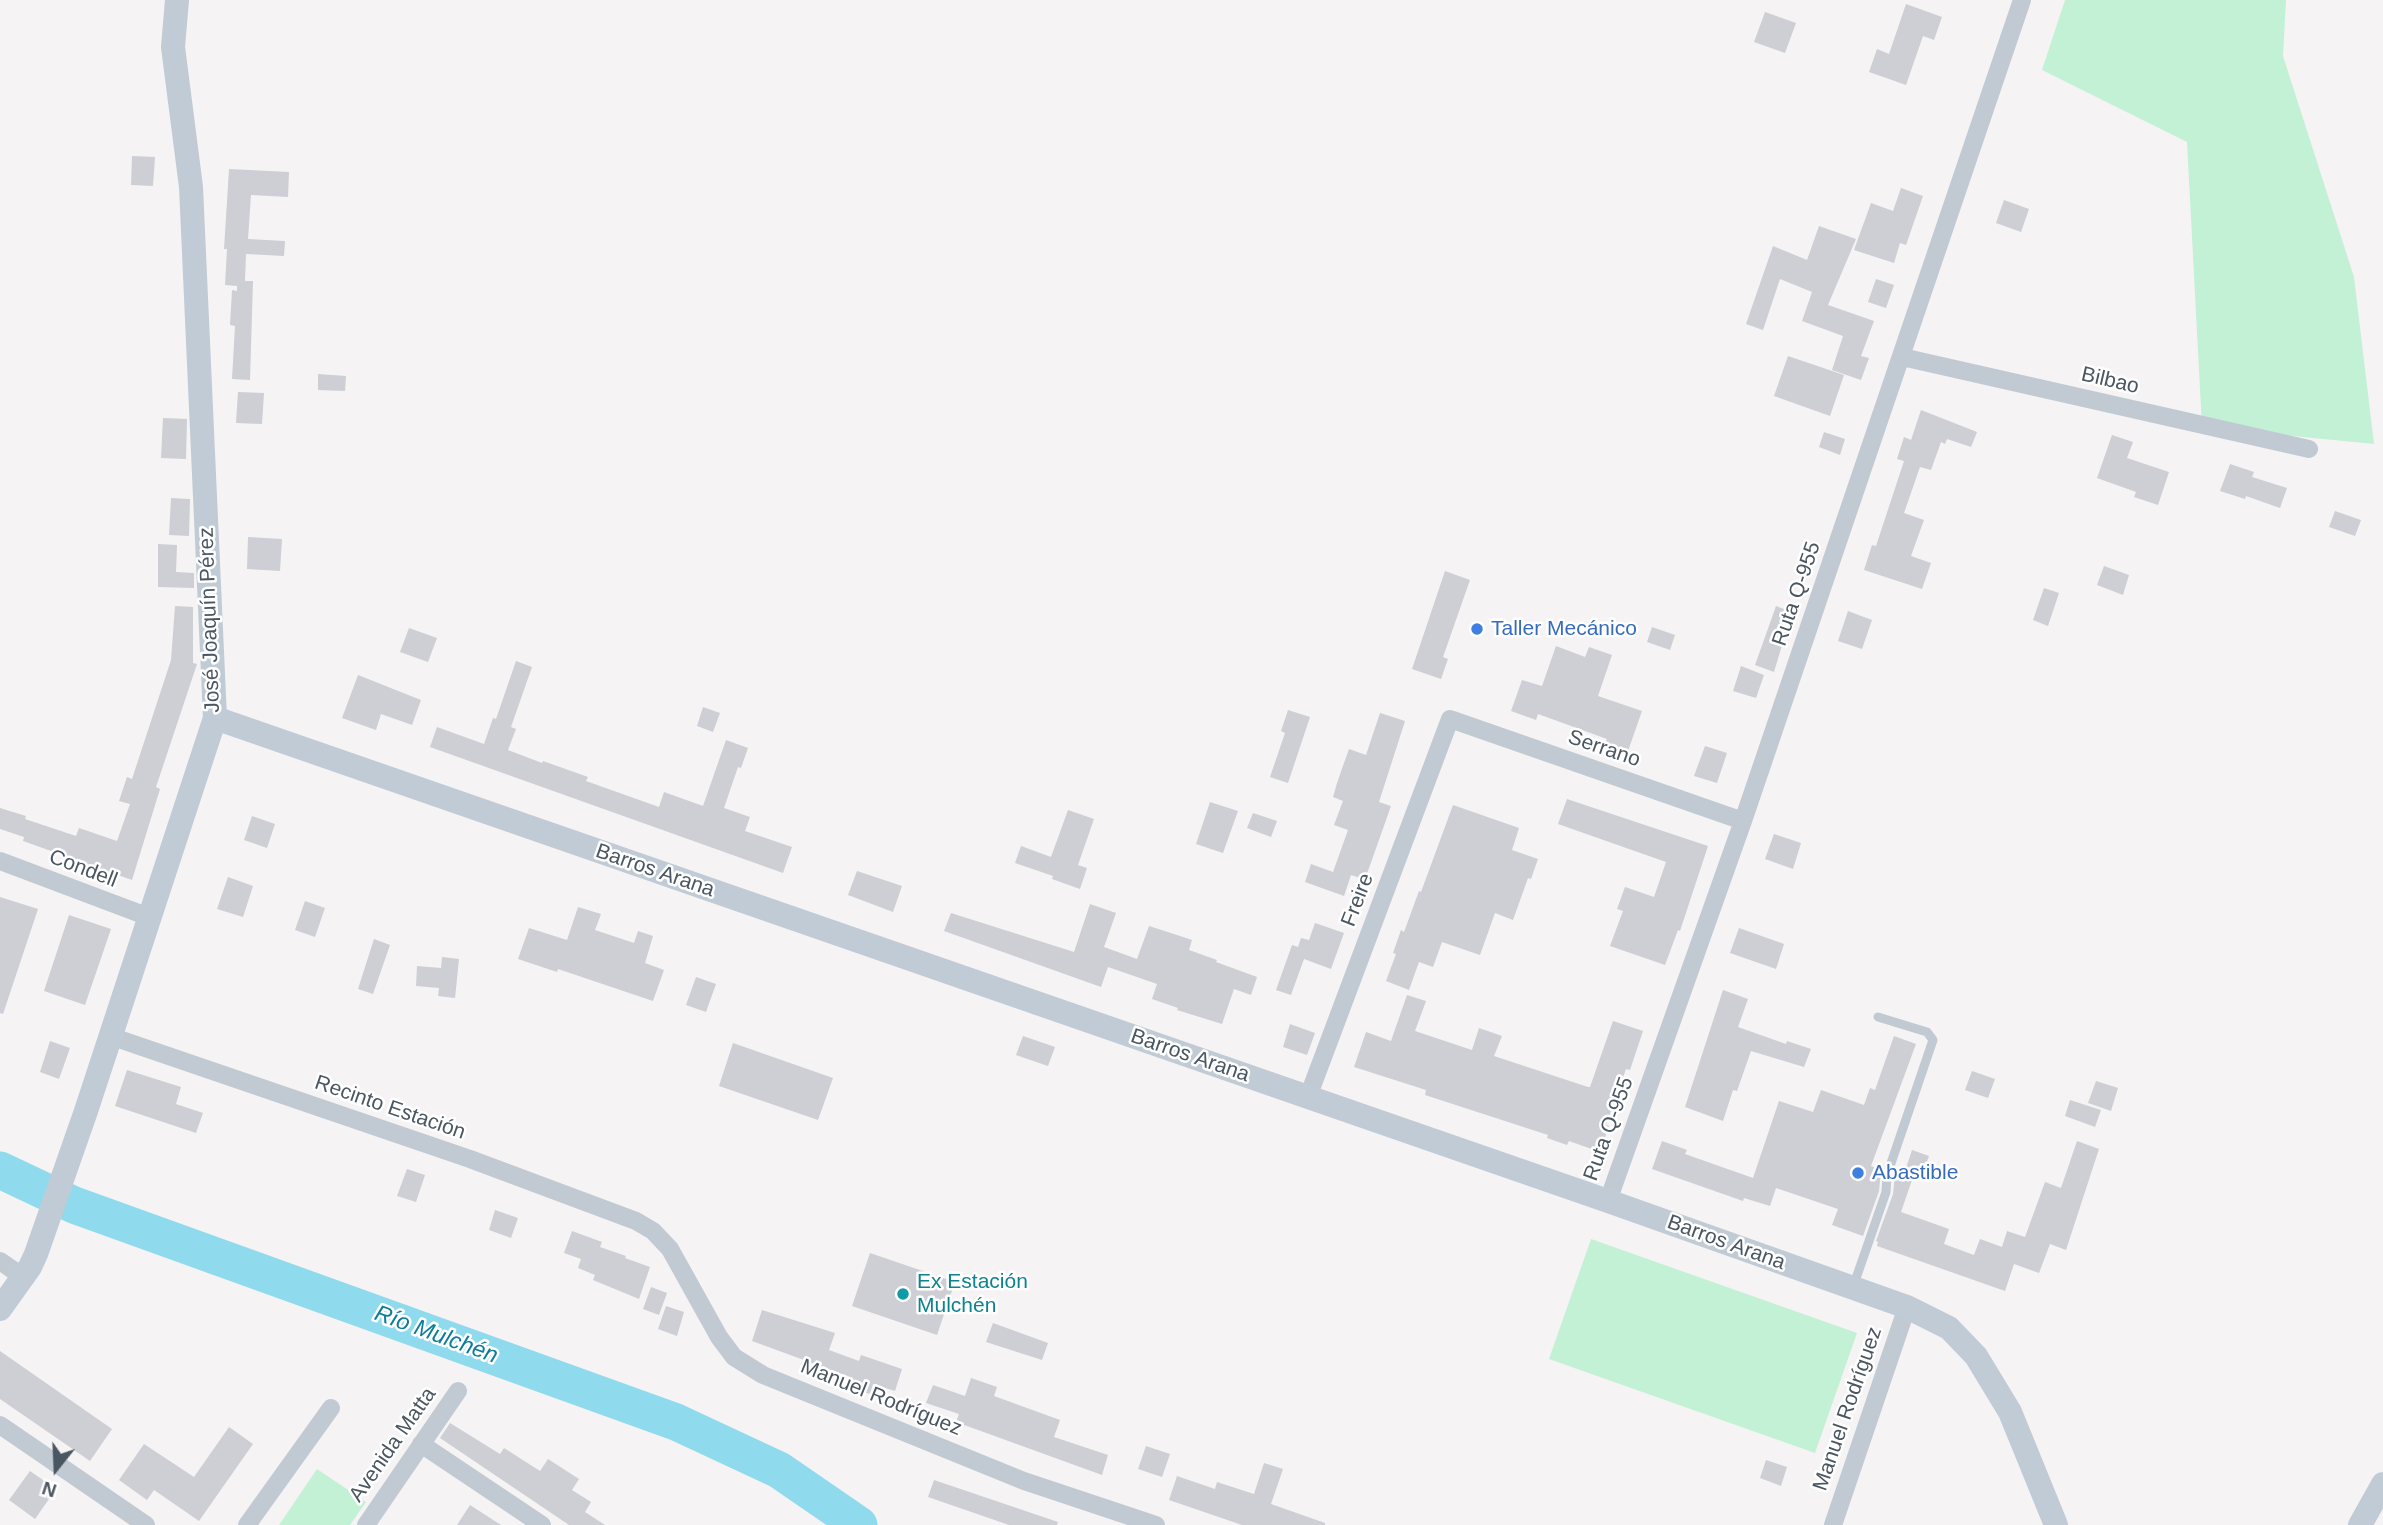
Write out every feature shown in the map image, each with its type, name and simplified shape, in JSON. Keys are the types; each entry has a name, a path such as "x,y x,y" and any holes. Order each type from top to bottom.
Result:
{"main road":[{"name":"José Joaquín Pérez","path":"0,1309 36,1254 86,1111 215,718 191,187 173,47 177,0"},
{"name":"Barros Arana","path":"215,718 1907,1307 1949,1328 1976,1356 2010,1412 2056,1525"},
{"path":"2360,1525 2383,1484"}],"street":[{"name":"Ruta Q-955","path":"1608,1201 1743,821 2022,0"},
{"name":"Bilbao","path":"1902,357 2309,449"},
{"name":"Serrano","path":"1450,719 1743,821"},
{"name":"Freire","path":"1308,1097 1450,719"},
{"name":"Condell","path":"0,861 149,917"},
{"name":"Recinto Estación","path":"110,1037 470,1159 636,1222 653,1231"},
{"name":"Manuel Rodríguez","path":"653,1231 670,1249 719,1337 734,1357 754,1369 1024,1481 1156,1525"},
{"path":"0,1261 23,1277"},
{"name":"Manuel Rodríguez","path":"1833,1525 1907,1307"},
{"name":"Avenida Matta","path":"366,1525 458,1391"},
{"path":"247,1525 331,1408"},
{"path":"0,1425 146,1525"},
{"path":"421,1444 542,1525"}],"lane":[{"path":"1853,1289 1886,1192 1887,1175 1933,1040 1927,1032 1878,1017"}],"green space":[{"path":"2065,0 2286,0 2283,56 2354,277 2374,444 2202,427 2187,142 2042,70"},
{"path":"1591,1239 1857,1333 1815,1453 1549,1359"},
{"path":"317,1469 366,1502 350,1525 279,1525"}],"building":[{"path":"1906,4 1942,17 1934,40 1923,36 1906,85 1869,72 1877,49 1889,54"},
{"path":"1765,12 1796,23 1785,53 1754,42"},
{"path":"132,156 155,157 153,186 131,185"},
{"path":"229,169 289,172 288,197 251,195 248,239 285,241 284,256 246,254 245,281 253,281 250,380 232,379 235,326 230,325 232,290 237,291 237,286 225,285 227,249 224,249"},
{"path":"1901,188 1923,196 1906,245 1900,243 1894,263 1854,250 1871,203 1893,211"},
{"path":"2004,200 2029,209 2021,232 1996,223"},
{"path":"1819,226 1856,239 1828,305 1874,321 1861,356 1869,358 1861,380 1832,370 1843,336 1802,321 1812,292 1780,279 1763,330 1746,324 1773,246 1807,260"},
{"path":"1876,279 1894,285 1886,308 1868,302"},
{"path":"1788,356 1844,375 1830,416 1774,396"},
{"path":"318,374 346,376 345,391 318,390"},
{"path":"238,392 264,393 262,424 236,423"},
{"path":"1921,410 1977,432 1971,447 1947,439 1945,444 1941,442 1931,470 1920,467 1904,513 1924,520 1911,556 1931,563 1922,589 1864,570 1872,545 1876,546 1904,461 1897,459 1904,437 1911,440"},
{"path":"163,418 187,419 186,459 161,458"},
{"path":"1824,432 1845,439 1840,455 1819,447"},
{"path":"2112,435 2133,442 2127,458 2169,472 2158,505 2134,497 2136,492 2097,478"},
{"path":"2230,464 2254,472 2252,477 2287,488 2280,508 2246,496 2245,499 2220,491"},
{"path":"171,498 190,499 189,536 169,535"},
{"path":"2335,511 2361,520 2355,536 2329,527"},
{"path":"248,537 282,539 280,571 247,569"},
{"path":"158,544 177,545 176,572 194,573 194,588 158,587"},
{"path":"2104,566 2129,575 2123,595 2097,585"},
{"path":"1445,571 1470,580 1443,657 1448,659 1441,679 1412,669"},
{"path":"2044,588 2059,593 2048,626 2033,620"},
{"path":"175,606 193,607 193,663 197,664 156,787 160,789 132,880 23,841 24,837 0,829 0,808 76,836 79,828 117,841 130,804 119,801 127,777 132,779 171,660"},
{"path":"1776,606 1792,612 1774,672 1755,665"},
{"path":"1848,611 1872,620 1862,649 1838,641"},
{"path":"1652,627 1675,635 1670,650 1647,642"},
{"path":"409,628 437,638 428,662 400,652"},
{"path":"1556,646 1585,657 1589,647 1612,655 1598,696 1642,711 1628,751 1605,744 1607,739 1538,714 1536,720 1511,711 1522,680 1542,686"},
{"path":"516,661 532,667 511,727 516,729 508,750 588,777 586,781 659,807 664,792 703,806 726,740 748,748 741,768 738,767 724,808 750,817 745,831 792,847 783,873 430,747 437,727 484,744 493,718 496,719"},
{"path":"1741,666 1764,675 1756,698 1733,691"},
{"path":"358,675 421,700 412,725 381,714 376,730 342,718"},
{"path":"703,707 720,713 713,732 697,726"},
{"path":"1288,710 1310,717 1288,783 1270,777 1285,733 1281,731"},
{"path":"1380,713 1405,721 1379,802 1391,806 1368,871 1363,879 1351,875 1344,896 1305,882 1311,864 1333,872 1348,830 1334,825 1343,801 1333,797 1337,783 1349,749 1366,755"},
{"path":"1705,746 1727,753 1717,783 1694,776"},
{"path":"1567,799 1708,846 1680,931 1678,930 1665,965 1610,946 1623,911 1617,909 1625,887 1654,897 1666,862 1558,824"},
{"path":"1210,802 1238,811 1223,853 1196,844"},
{"path":"1453,805 1519,828 1512,850 1538,859 1513,920 1495,913 1480,955 1442,942 1433,967 1419,962 1409,990 1386,981 1401,930 1404,932 1419,891 1421,892"},
{"path":"1068,810 1094,819 1078,865 1087,868 1080,889 1015,863 1021,846 1051,857"},
{"path":"1253,813 1277,821 1271,837 1247,828"},
{"path":"252,816 275,824 267,848 244,840"},
{"path":"1774,834 1801,843 1793,869 1765,859"},
{"path":"857,871 902,886 893,912 848,895"},
{"path":"228,877 253,886 243,917 217,909"},
{"path":"0,897 38,909 3,1014 0,1013"},
{"path":"305,901 325,908 315,937 295,930"},
{"path":"1090,904 1116,913 1104,947 1137,959 1149,926 1177,935 1192,940 1189,950 1257,977 1251,995 1234,989 1222,1024 1152,999 1157,984 1108,967 1101,987 944,931 951,913 1074,952"},
{"path":"578,907 601,914 595,930 634,943 638,931 653,936 645,963 664,970 653,1001 558,969 557,972 518,959 529,928 567,940"},
{"path":"69,915 111,929 85,1005 44,991"},
{"path":"1315,923 1344,933 1331,969 1304,959 1291,995 1276,990 1292,945 1298,947 1301,938 1309,940"},
{"path":"1739,928 1784,944 1776,969 1730,953"},
{"path":"374,939 390,945 373,994 358,989"},
{"path":"442,957 459,959 455,998 438,996 439,988 416,986 417,966 441,968"},
{"path":"696,977 716,984 706,1012 686,1005"},
{"path":"1723,990 1748,999 1738,1027 1786,1044 1787,1041 1811,1049 1804,1067 1751,1051 1737,1091 1733,1090 1723,1121 1685,1107"},
{"path":"1407,995 1426,1001 1415,1031 1472,1050 1479,1028 1502,1036 1494,1056 1588,1087 1613,1021 1643,1031 1630,1070 1626,1069 1606,1125 1609,1126 1600,1152 1569,1141 1567,1145 1547,1138 1548,1135 1425,1095 1426,1090 1354,1067 1366,1032 1391,1041"},
{"path":"1290,1024 1315,1033 1307,1055 1283,1047"},
{"path":"1023,1036 1055,1047 1048,1066 1016,1055"},
{"path":"1894,1036 1916,1044 1871,1166 1881,1170 1879,1191 1863,1236 1832,1225 1838,1209 1776,1188 1770,1206 1744,1198 1743,1201 1652,1169 1662,1141 1687,1150 1685,1154 1753,1178 1779,1101 1813,1112 1821,1090 1864,1105 1870,1088 1875,1090"},
{"path":"50,1041 70,1048 59,1079 40,1072"},
{"path":"733,1043 833,1078 818,1120 719,1086"},
{"path":"127,1070 181,1087 176,1104 203,1113 196,1133 115,1106"},
{"path":"1972,1071 1995,1079 1988,1098 1965,1090"},
{"path":"2096,1081 2118,1088 2111,1111 2088,1103"},
{"path":"2070,1100 2101,1110 2095,1127 2065,1116"},
{"path":"2077,1141 2099,1149 2066,1250 2050,1244 2039,1273 2014,1264 2005,1291 1877,1246 1876,1241 1893,1194 1895,1174 1912,1180 1901,1212 1949,1229 1944,1244 1974,1255 1980,1239 2002,1247 2007,1231 2025,1237 2045,1182 2061,1188"},
{"path":"1912,1150 1929,1156 1920,1180 1904,1174"},
{"path":"407,1169 425,1175 416,1202 397,1196"},
{"path":"495,1210 518,1218 511,1238 489,1230"},
{"path":"572,1231 602,1242 600,1247 650,1267 639,1299 593,1280 595,1275 578,1268 581,1259 564,1253"},
{"name":"Ex Estación Mulchén","path":"870,1253 955,1282 937,1335 852,1306"},
{"path":"651,1287 667,1293 659,1315 643,1309"},
{"path":"666,1306 684,1312 677,1336 658,1329"},
{"path":"762,1310 835,1333 829,1350 859,1361 861,1355 902,1369 895,1391 873,1384 870,1394 850,1387 853,1378 752,1341"},
{"path":"993,1323 1048,1343 1042,1360 986,1342"},
{"path":"0,1351 112,1429 90,1461 0,1399"},
{"path":"971,1378 997,1387 994,1396 1060,1420 1054,1437 1108,1455 1102,1475 956,1422 959,1414 926,1403 933,1385 965,1396"},
{"path":"450,1423 500,1454 504,1448 540,1471 548,1459 579,1479 572,1490 591,1502 585,1512 605,1525 569,1525 440,1438"},
{"path":"229,1427 253,1444 199,1521 154,1490 147,1500 119,1480 144,1444 194,1477"},
{"path":"1146,1446 1170,1454 1162,1477 1138,1469"},
{"path":"1766,1460 1787,1467 1781,1486 1760,1478"},
{"path":"1264,1463 1283,1469 1271,1504 1325,1525 1242,1525 1169,1500 1177,1476 1215,1489 1217,1482 1254,1494"},
{"path":"30,1471 56,1489 35,1519 9,1500"},
{"path":"934,1480 1058,1522 1057,1525 1009,1525 928,1497"},
{"path":"470,1505 501,1525 457,1525"}],"waterway":[{"name":"Río Mulchén","path":"0,1170 74,1205 676,1422 779,1470 859,1525"}],"place":[{"name":"Taller Mecánico","path":"1477,629"},
{"name":"Abastible","path":"1858,1173"},
{"name":"Ex Estación Mulchén","path":"903,1294"}]}
